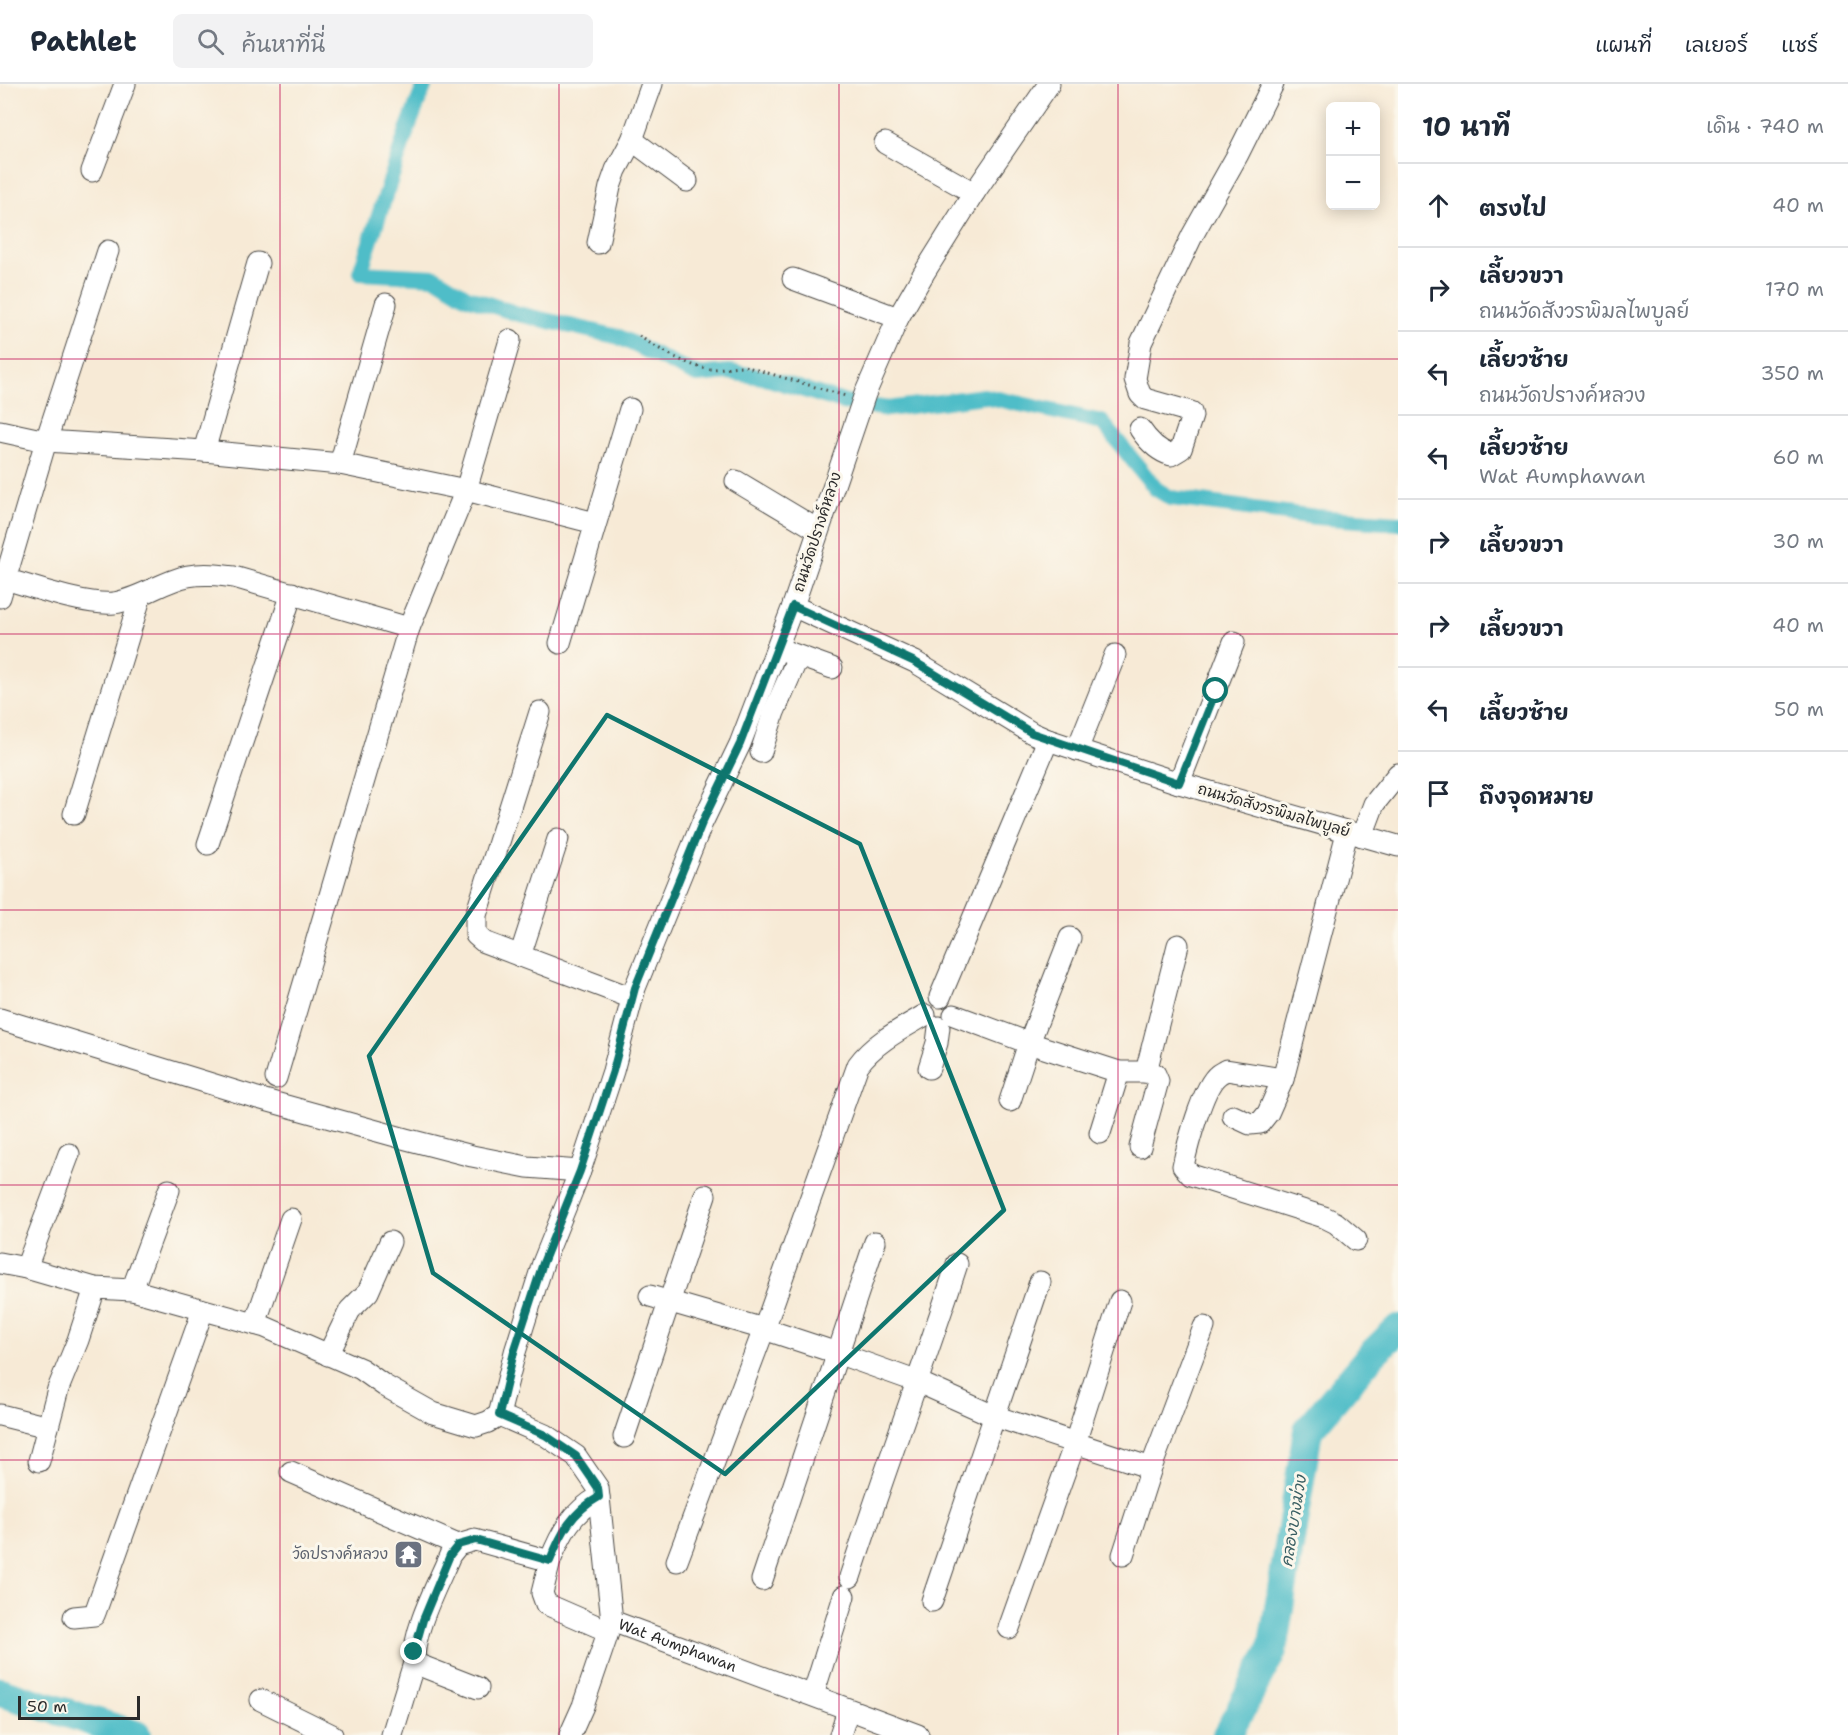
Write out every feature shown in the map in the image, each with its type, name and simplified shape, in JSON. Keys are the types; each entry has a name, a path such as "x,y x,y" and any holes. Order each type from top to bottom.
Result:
{"street":[{"path":"92,171 125,84"},
{"path":"598,243 610,187 632,140 652,84"},
{"name":"ถนนวัดปรางค์หลวง","path":"499,1415 514,1352 543,1263 580,1171 613,1071 632,998 702,823 740,744 793,606 864,396 898,318 974,193 1049,84"},
{"path":"1140,429 1149,442 1165,453 1171,455 1181,449 1192,416 1191,412 1145,399 1140,394 1135,379 1141,343 1192,236 1273,84"},
{"path":"632,140 687,181"},
{"path":"885,143 974,193"},
{"path":"108,251 46,441 3,588 92,602 114,603 141,595 186,576 213,574 409,628"},
{"path":"204,452 258,263"},
{"path":"793,279 898,318"},
{"path":"340,464 386,304"},
{"path":"276,1078 409,628 466,490 510,340"},
{"path":"560,643 630,409"},
{"path":"0,431 46,441 340,464 466,490 595,523"},
{"path":"736,481 818,530"},
{"path":"208,844 292,594"},
{"path":"74,814 141,595"},
{"name":"ถนนวัดสังวรพิมลไพบูลย์","path":"793,606 915,662 1032,733 1048,740 1179,783 1398,846"},
{"path":"1179,783 1234,642"},
{"path":"776,648 832,668"},
{"path":"1077,750 1115,655"},
{"path":"760,752 774,712 798,657"},
{"path":"540,712 476,915 474,928 476,934 484,942 632,998"},
{"path":"1048,740 940,997 933,998 925,1008 940,1019 1029,1043 1119,1072 1146,1071 1155,1074 1158,1081 1140,1147"},
{"path":"1233,1116 1250,1124 1260,1124 1268,1113 1284,1079 1355,834 1374,804 1398,774"},
{"path":"520,956 558,839"},
{"path":"1010,1101 1029,1043 1070,938"},
{"path":"1146,1071 1178,945"},
{"path":"0,1019 254,1097 417,1142 527,1167 580,1171"},
{"path":"929,1068 937,1043 940,1019"},
{"path":"677,1562 764,1329 858,1065 890,1035 940,1019"},
{"path":"1284,1079 1226,1070 1218,1075 1212,1081 1199,1111 1183,1166 1191,1175 1324,1217 1356,1240"},
{"path":"1100,1133 1119,1072"},
{"path":"26,1268 69,1154"},
{"path":"132,1290 169,1190"},
{"path":"624,1437 659,1299 705,1195"},
{"path":"255,1324 291,1219"},
{"path":"328,1355 350,1310 369,1292 390,1242"},
{"path":"762,1580 875,1242"},
{"path":"813,1695 874,1501 918,1382 957,1264"},
{"path":"1,1266 26,1268 95,1288 132,1290 255,1324 361,1369 385,1386 433,1413 476,1426 499,1415"},
{"path":"932,1601 1040,1282"},
{"path":"39,1461 58,1389 78,1340 95,1288"},
{"path":"659,1299 837,1353 918,1382 994,1416 1151,1468"},
{"path":"1009,1628 1075,1443 1120,1301"},
{"path":"74,1617 94,1615 96,1611 203,1310"},
{"path":"1123,1555 1151,1468 1204,1327"},
{"name":"Wat Aumphawan","path":"499,1415 545,1435 576,1456 598,1488 610,1626 813,1695 918,1735"},
{"path":"1,1419 48,1426"},
{"path":"291,1472 458,1545"},
{"path":"570,1735 583,1706 610,1626 549,1606 544,1602 542,1593 557,1543 573,1517 584,1505 599,1497"},
{"path":"392,1735 414,1663 414,1652 423,1620 450,1555 458,1545 476,1540 550,1561"},
{"path":"414,1663 478,1688"},
{"path":"261,1700 305,1730 332,1735"},
{"path":"840,1735 848,1710"}],"path":[{"path":"639,336 670,355 711,369 744,366 854,398 856,391 864,396"}],"highlighted area":[{"path":"607,715 860,844 1004,1210 725,1474 433,1273 369,1056"}],"waterway":[{"path":"425,84 407,130 360,273 435,277 467,297 518,314 619,337 697,375 729,372 763,377 843,402 888,409 984,396 1102,422 1156,489 1171,498 1316,517 1398,523"},
{"name":"คลองบางม่วง","path":"1227,1735 1272,1651 1308,1430 1372,1354 1398,1329"},
{"path":"0,1692 136,1735"}],"place":[{"name":"วัดปรางค์หลวง","path":"409,1554"}],"route":[{"path":"414,1652 423,1620 450,1555 458,1545 476,1540 550,1561 557,1543 573,1517 584,1505 599,1497 598,1488 576,1456 545,1435 499,1415 514,1352 543,1263 580,1171 613,1071 635,988 702,823 740,744 793,606 915,662 1032,733 1179,783 1216,691"}]}
